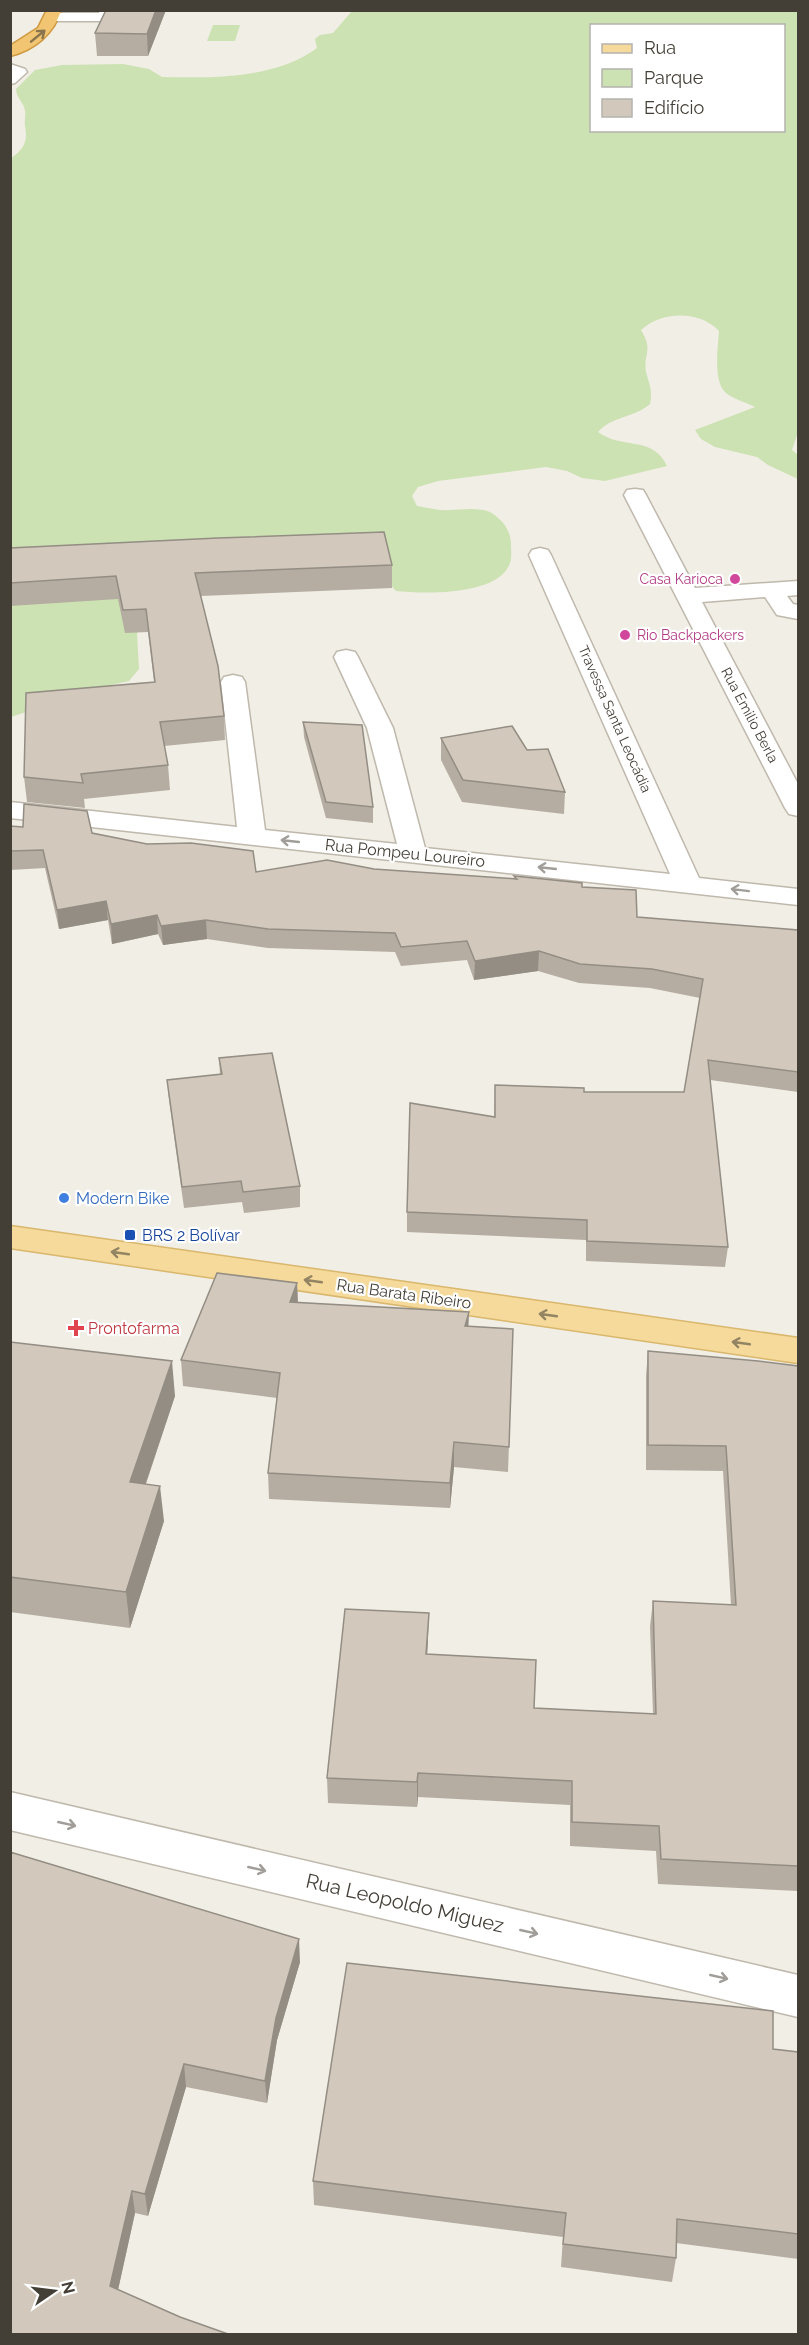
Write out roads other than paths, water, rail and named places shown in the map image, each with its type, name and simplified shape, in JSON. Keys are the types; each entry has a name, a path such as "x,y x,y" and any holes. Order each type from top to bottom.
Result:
{"highway":[{"path":"10,52 45,32 47,13"}],"main road":[{"name":"Rua Barata Ribeiro","path":"10,1238 798,1351"}],"street":[{"path":"47,13 101,17 105,16 106,10"},
{"path":"10,68 20,72 10,80"},
{"name":"Rua Emilio Berla","path":"635,495 798,808"},
{"name":"Travessa Santa Leocádia","path":"540,555 688,884"},
{"path":"688,596 798,588"},
{"path":"771,590 785,610 798,612"},
{"path":"346,657 380,728 413,854"},
{"path":"233,682 245,836"},
{"path":"223,745 245,836"},
{"name":"Rua Pompeu Loureiro","path":"10,810 798,897"},
{"name":"Rua Leopoldo Miguez","path":"10,1810 798,1996"}],"place":[{"name":"Casa Karioca","path":"735,579"},
{"name":"Rio Backpackers","path":"625,635"},
{"name":"Modern Bike","path":"64,1198"},
{"name":"BRS 2 Bolívar","path":"130,1235"},
{"name":"Prontofarma","path":"76,1328"}]}
